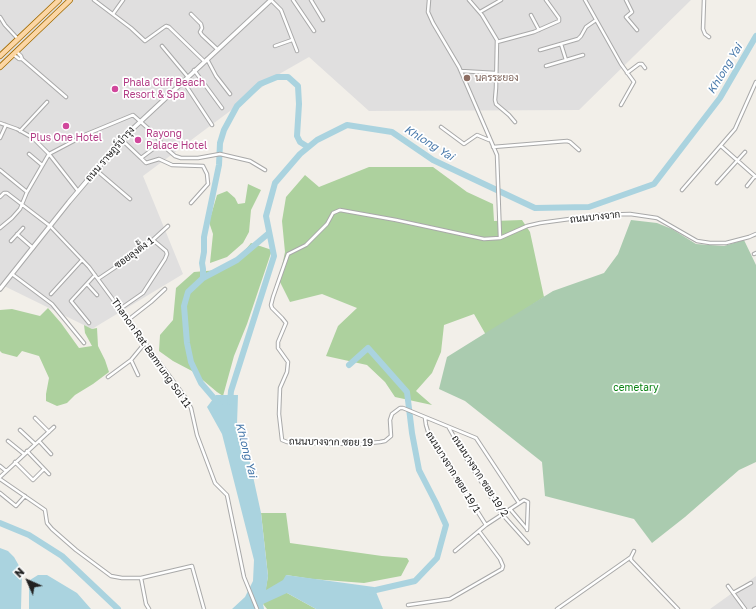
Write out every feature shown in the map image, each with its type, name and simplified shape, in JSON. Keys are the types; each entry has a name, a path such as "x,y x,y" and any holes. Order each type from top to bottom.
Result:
{"main road":[{"path":"0,56 59,0"},
{"path":"0,67 70,0"}],"street":[{"path":"94,0 132,28 145,41 166,26 169,27 206,59 216,76 230,94"},
{"path":"113,14 124,0"},
{"path":"270,0 281,10 297,51"},
{"name":"ถนน ราษฎร์บำรุง","path":"0,289 78,191 122,140 187,76 270,0"},
{"path":"293,0 314,31"},
{"path":"311,0 323,20"},
{"path":"429,0 428,12 461,71 497,155 500,238"},
{"path":"469,0 480,12 497,42 495,72 496,104 515,122"},
{"path":"480,12 501,0"},
{"path":"497,42 529,34 559,20 546,0"},
{"path":"585,0 627,73 633,80 634,83 621,105"},
{"path":"626,0 632,12 626,17 637,30"},
{"path":"704,0 703,29 705,34 709,37"},
{"path":"191,14 201,24 202,28 200,32 202,35 217,49"},
{"path":"531,15 539,30"},
{"path":"0,17 18,39"},
{"path":"540,50 580,37 586,27 596,20"},
{"path":"275,46 292,40"},
{"path":"560,44 566,60"},
{"path":"162,46 187,76"},
{"path":"15,53 21,56 22,59 66,97"},
{"path":"546,66 583,55"},
{"path":"627,73 639,64 642,64 645,68"},
{"path":"194,70 222,108"},
{"path":"461,71 495,72"},
{"path":"183,81 212,125"},
{"path":"682,190 735,129 756,82"},
{"path":"20,131 47,102"},
{"path":"0,228 12,218 22,205 49,154 87,134 130,115 135,116 152,131 172,154 178,157 198,158 220,154 250,161 265,170"},
{"path":"0,123 33,138 49,154 78,191"},
{"path":"0,138 6,125"},
{"path":"442,127 464,144 477,135 490,140"},
{"path":"122,140 145,163 159,159 172,165 203,166 207,174 208,184 191,203"},
{"path":"493,147 567,141 579,150"},
{"path":"141,158 161,143"},
{"path":"721,146 755,177 747,186"},
{"path":"718,183 746,152"},
{"path":"29,154 42,165"},
{"path":"0,170 28,192"},
{"path":"96,170 130,199"},
{"name":"Thanon Rat Bamrung Soi 11","path":"0,197 4,193 7,193 50,226 82,260 98,278 185,397 191,408 197,435 210,472 215,483 227,495 244,578 257,609"},
{"name":"ถนนบางจาก ซอย 19","path":"500,238 484,239 396,220 340,210 333,213 327,224 306,245 291,252 286,258 271,305 286,324 278,342 278,348 288,362 287,372 280,388 279,414 282,440 286,442 298,443 360,444 385,441 391,436 390,420 392,414 400,408 403,408 478,440 519,503 524,500 528,502 527,530 510,509"},
{"name":"ถนนบางจาก","path":"500,238 527,226 540,223 599,215 630,214 657,218 697,241 726,243 756,234"},
{"name":"ซอยลุงตั้ง 1","path":"98,278 144,248 168,226"},
{"path":"11,241 23,228"},
{"path":"17,234 33,248"},
{"path":"120,309 143,293 165,259 167,254 166,252 153,240"},
{"path":"51,294 82,260"},
{"path":"12,274 52,304 84,343"},
{"path":"90,323 71,301 95,275"},
{"path":"87,284 97,295"},
{"path":"128,320 165,289"},
{"path":"108,377 131,360 145,343"},
{"path":"131,360 138,375"},
{"path":"34,418 49,432"},
{"name":"ถนนบางจาก ซอย 19/1","path":"425,418 429,435 486,525"},
{"path":"54,427 15,462 0,478 45,510 47,523 52,529 76,550 108,574 122,578 141,578 192,566 204,609"},
{"name":"ถนนบางจาก ซอย 19/2","path":"448,427 502,514 528,543"},
{"path":"20,430 35,444"},
{"path":"39,440 51,454"},
{"path":"8,441 24,454"},
{"path":"27,451 49,474"},
{"path":"15,462 33,480 44,469"},
{"path":"0,466 6,471"},
{"path":"0,494 16,506 25,496"},
{"path":"455,551 486,525 519,503"},
{"path":"408,605 450,599 502,569 503,566 500,559 479,531"},
{"path":"557,609 631,557 634,551"},
{"path":"631,557 631,560 675,608"},
{"path":"141,578 146,604 149,609"},
{"path":"733,594 751,584"},
{"path":"728,586 745,609"}],"shaded area":[{"path":"0,0 691,0 579,110 369,111 309,57 281,73 143,176 183,274 92,329 0,284"},
{"path":"756,576 756,609 710,609"}],"green space":[{"path":"369,167 433,167 467,192 493,204 494,221 522,220 530,232 544,297 486,335 474,314 444,325 441,352 432,373 416,391 432,405 395,397 385,382 367,365 326,356 338,326 357,308 322,294 290,302 279,280 285,252 282,221 286,197 305,175 319,187"},
{"path":"248,184 261,190 251,210 249,232 243,243 227,257 210,263 213,234 209,222 217,195 227,191 235,198 238,204 245,203"},
{"name":"cemetary","path":"631,220 657,223 672,229 696,244 724,246 744,240 756,265 756,462 739,470 685,517 652,543 634,519 545,496 542,462 465,401 439,389 447,357 553,291 604,273 618,254"},
{"path":"251,243 272,250 247,324 234,356 223,396 192,371 173,361 159,351 160,335 173,320 176,288 194,272 218,270 229,267"},
{"path":"48,308 79,348 92,346 85,333 84,325 92,329 97,328 98,346 109,372 75,395 67,403 57,406 46,401 49,378 39,356 22,351 17,357 2,353 0,351 0,310 12,309 40,316"},
{"path":"261,513 286,513 290,543 407,558 409,561 401,576 364,583 312,579 286,575 287,593 316,609 267,609 263,604 268,576"}],"water":[{"path":"216,395 238,395 237,424 249,458 261,513 268,576 266,590 283,580 286,575 374,587 383,609 316,609 287,593 263,604 264,609 232,609 245,597 253,581 254,560 222,434 207,407"},
{"path":"0,548 8,551 14,557 22,571 21,609 0,609"},
{"path":"38,575 47,575 77,593 91,609 29,609 30,580"}],"waterway":[{"name":"Khlong Yai","path":"230,402 231,391 274,256 266,216 275,183 300,154 317,140 347,125 392,132 433,160 535,208 589,207 654,184 720,98 756,36"},
{"path":"203,278 202,263 204,237 219,165 220,143 224,130 237,106 260,84 277,77 288,77 298,86 299,104 297,136 300,142 308,147"},
{"path":"219,404 201,383 191,362 187,343 184,306 188,292 203,278 237,260 269,233"},
{"path":"349,365 368,348 407,392 412,433 419,470 446,525 437,558 415,581 367,592"},
{"name":"Khlong Yai","path":"0,523 29,535 62,556 118,609"}],"place":[{"name":"นครระยอง","path":"467,78"},
{"name":"Phala Cliff Beach Resort & Spa","path":"115,89"},
{"name":"Plus One Hotel","path":"66,126"},
{"name":"Rayong Palace Hotel","path":"138,140"}]}
